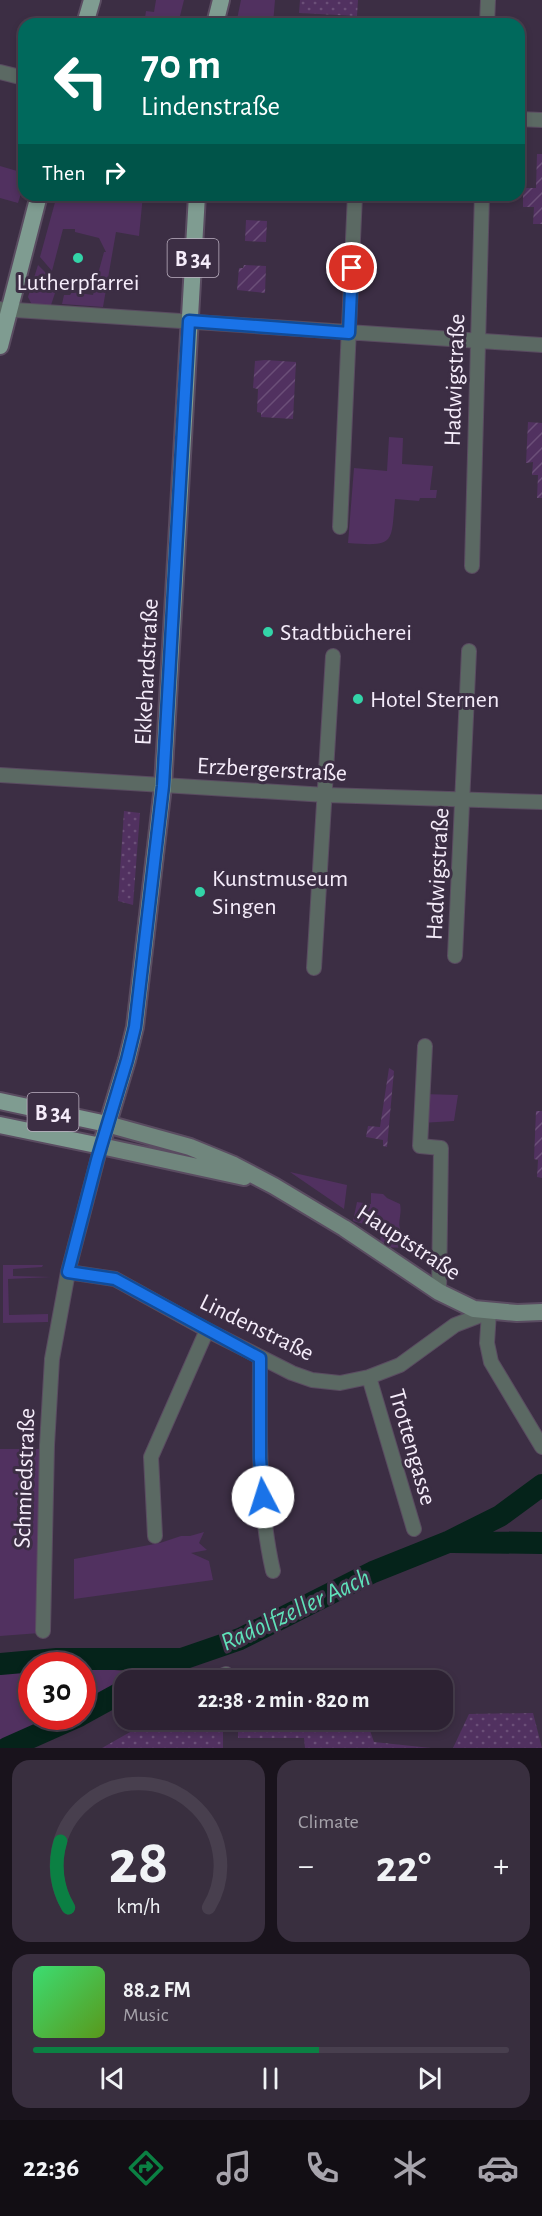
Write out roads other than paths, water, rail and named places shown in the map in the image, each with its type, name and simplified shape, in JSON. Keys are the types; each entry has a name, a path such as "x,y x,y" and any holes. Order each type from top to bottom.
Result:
{"main road":[{"path":"87,18 92,0"},
{"path":"216,18 221,0"},
{"path":"0,346 4,310 37,201"},
{"name":"Ekkehardstraße","path":"101,1146 135,1027 163,786 197,201"},
{"name":"Hauptstraße","path":"0,1101 107,1124 216,1156 274,1186 344,1228 440,1292 474,1310 542,1312"},
{"name":"Hauptstraße","path":"0,1125 259,1180"}],"street":[{"path":"487,18 488,0"},
{"path":"0,72 18,76"},
{"path":"525,119 542,120"},
{"path":"340,527 355,201"},
{"name":"Hadwigstraße","path":"472,566 482,201"},
{"path":"4,310 542,345"},
{"name":"Hadwigstraße","path":"455,956 469,651"},
{"path":"314,968 333,656"},
{"name":"Erzbergerstraße","path":"0,775 326,795 542,802"},
{"path":"425,1046 420,1146 441,1148 440,1292"},
{"name":"Schmiedstraße","path":"43,1631 47,1434 51,1370 68,1272 101,1146"},
{"name":"Lindenstraße","path":"68,1272 115,1279 207,1330 292,1373 312,1380 340,1383 369,1377 399,1365 455,1325 489,1312"},
{"path":"489,1312 488,1343 491,1362 542,1448"},
{"path":"155,1536 151,1457 207,1330"},
{"path":"260,1358 260,1458 266,1536 273,1571"},
{"name":"Trottengasse","path":"369,1377 414,1529"}],"waterway":[{"name":"Radolfzeller Aach","path":"163,1670 182,1659 240,1639 373,1572 448,1542 500,1516 542,1485"},
{"name":"Radolfzeller Aach","path":"453,1542 542,1543"},
{"path":"0,1664 57,1659 181,1659"},
{"name":"Radolfzeller Aach","path":"96,1706 114,1696"},
{"name":"Radolfzeller Aach","path":"7,1748 48,1730"}],"place":[{"name":"Lutherpfarrei","path":"78,258"},
{"name":"Stadtbücherei","path":"268,632"},
{"name":"Hotel Sternen","path":"358,699"},
{"name":"Kunstmuseum Singen","path":"200,892"}]}
